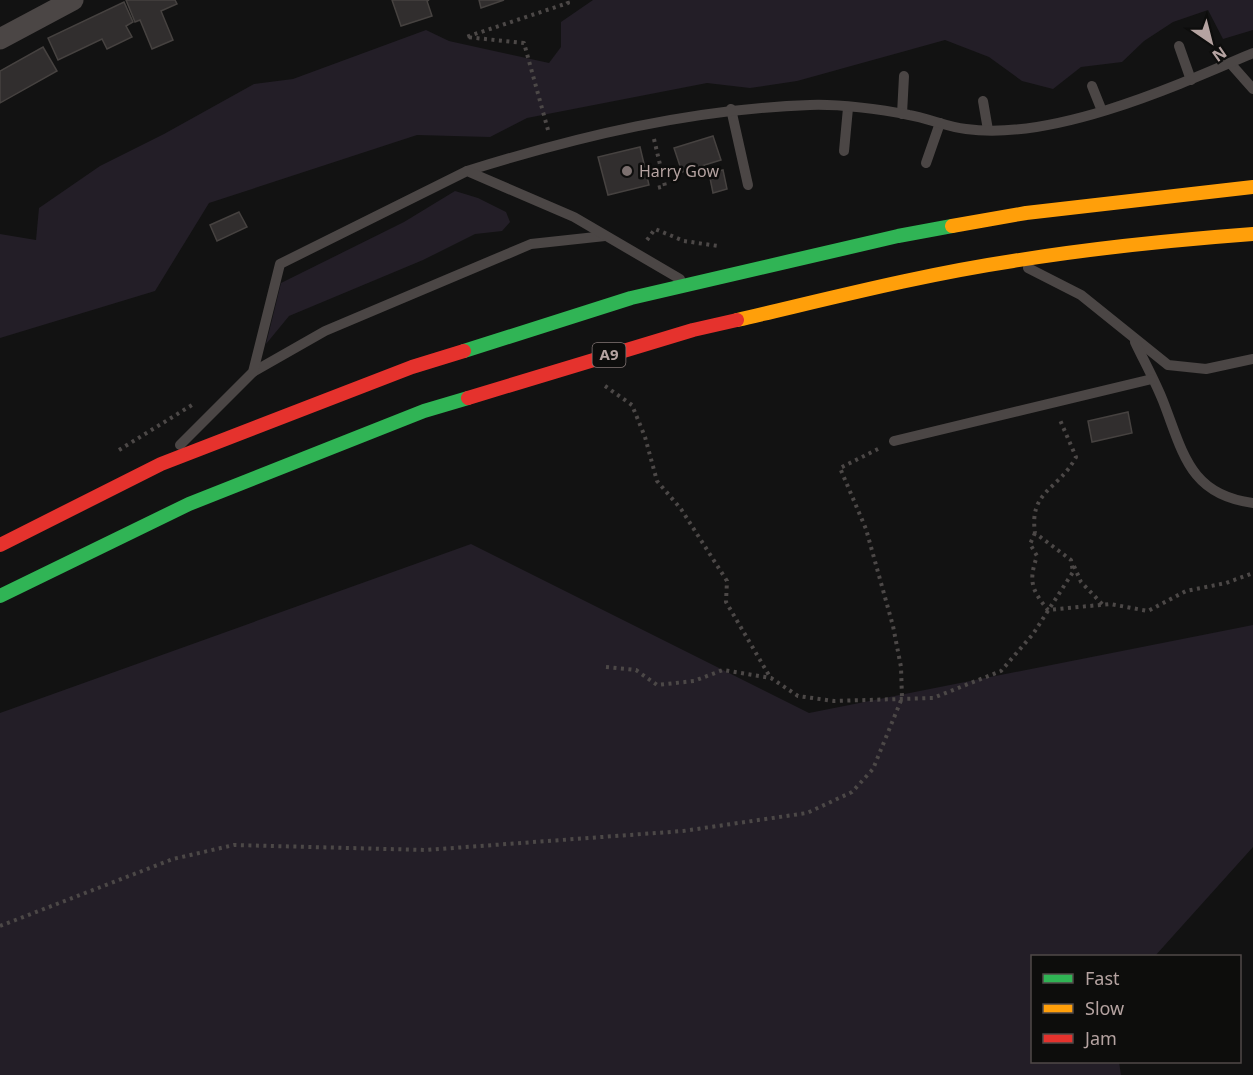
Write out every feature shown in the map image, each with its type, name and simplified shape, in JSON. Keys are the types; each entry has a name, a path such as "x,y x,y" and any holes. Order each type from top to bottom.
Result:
{"highway":[{"path":"0,545 160,464 412,367 687,283 898,236 1026,213 1253,187"},
{"name":"A9","path":"0,596 189,504 424,411 693,330 935,275 1012,261 1139,243 1253,234"}],"street":[{"path":"0,39 73,0"},
{"path":"0,25 24,25"}],"lane":[{"path":"1179,46 1191,80"},
{"path":"253,372 280,264 467,171 526,152 650,122 731,110 813,105 902,114 966,129 987,130 1073,121 1191,80 1253,53"},
{"path":"1230,63 1253,89"},
{"path":"902,114 904,76"},
{"path":"1092,86 1102,111"},
{"path":"983,101 987,130"},
{"path":"844,152 848,108"},
{"path":"731,110 748,185"},
{"path":"926,163 940,123"},
{"path":"467,171 574,217 687,283"},
{"path":"160,464 253,372 325,331 531,244 605,236"},
{"path":"1012,261 1081,295 1133,340 1168,365 1206,369 1253,359"},
{"path":"1133,340 1152,379 1185,462 1202,483 1235,500 1253,502"},
{"path":"894,441 1152,379"}],"path":[{"path":"548,130 524,43 466,37 568,3 567,0"},
{"path":"650,122 665,186 657,188"},
{"path":"602,383 632,405 645,437 657,481 681,509 727,581 726,602 771,678"},
{"path":"1048,610 1033,591 1032,571 1037,556 1030,544 1035,533 1033,519 1037,501 1067,474 1076,457 1053,403"},
{"path":"0,926 173,859 234,845 426,850 683,831 807,813 852,792 873,769 902,698 901,667 893,626 866,530 840,468 894,441"},
{"path":"1035,533 1071,560 1082,582 1103,606"},
{"path":"606,667 636,670 657,685 694,681 723,670 771,678 798,696 834,701 933,698 1000,671 1033,634 1073,572 1071,560"},
{"path":"1048,610 1103,606 1148,611 1186,591 1226,584 1253,573"}],"shaded area":[{"path":"593,0 1253,0 1253,30 1223,39 1208,10 1173,22 1144,41 1122,62 1081,67 1053,89 1022,81 989,57 945,40 797,81 750,88 707,83 527,118 490,137 417,135 209,203 155,291 0,338 0,234 36,240 39,208 100,166 164,134 254,84 293,79 426,30 449,41 549,63 561,47 561,22"},
{"path":"455,191 478,198 506,212 510,222 502,231 475,234 423,260 289,316 266,344 281,283 404,222"},
{"path":"471,544 809,713 1253,625 1253,847 1156,955 1031,955 1031,1063 1119,1063 1121,1075 0,1075 0,713"}],"building":[{"path":"126,0 175,0 177,4 161,11 173,40 152,49 140,20 135,22"},
{"path":"392,0 429,0 427,1 432,16 401,26"},
{"path":"479,0 504,0 481,8"},
{"path":"124,2 133,22 126,26 132,37 107,49 102,39 58,60 48,38"},
{"path":"43,47 57,71 0,103 0,71"},
{"path":"713,136 721,160 682,172 674,148"},
{"path":"640,147 649,185 608,195 598,157"},
{"path":"723,170 727,189 713,193 709,173"},
{"path":"239,212 247,227 217,241 210,225"},
{"path":"1128,412 1132,433 1092,442 1088,421"}],"traffic: fast":[{"path":"464,351 631,298 898,236 952,226"},
{"path":"0,596 189,504 424,411 468,398"}],"traffic: slow":[{"path":"952,226 1026,213 1253,187"},
{"path":"737,320 943,273 1043,256 1253,234"}],"traffic: jam":[{"path":"468,398 693,330 737,320"},
{"path":"0,545 161,464 412,367 464,351"}],"place":[{"name":"Harry Gow","path":"627,171"}]}
